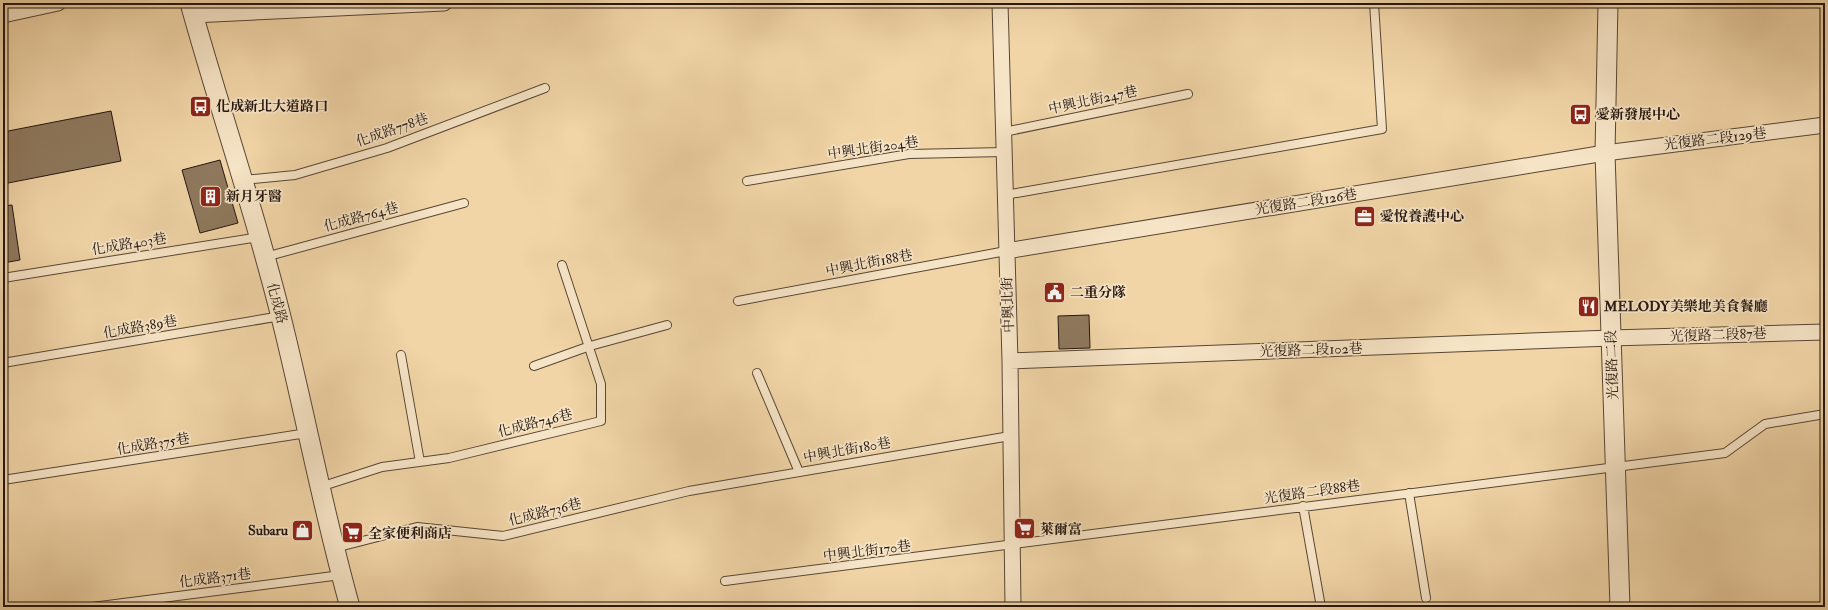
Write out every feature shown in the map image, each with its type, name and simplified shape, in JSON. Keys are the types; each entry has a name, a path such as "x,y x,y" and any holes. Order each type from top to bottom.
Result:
{"street":[{"path":"3,15 58,3"},
{"path":"191,9 444,3"},
{"name":"中興北街","path":"1000,3 1010,361 1013,607"},
{"name":"光復路二段","path":"1608,3 1605,153 1620,607"},
{"name":"化成路","path":"191,9 260,237 281,316 334,548 350,607"},
{"name":"光復路二段129巷","path":"1605,153 1825,124"},
{"name":"光復路二段126巷","path":"1006,251 1605,153"},
{"name":"光復路二段87巷","path":"1611,338 1825,332"},
{"name":"光復路二段102巷","path":"1010,361 1611,338"}],"lane":[{"path":"1005,195 1382,128 1374,3"},
{"name":"化成路778巷","path":"243,180 296,175 387,148 545,88"},
{"name":"中興北街247巷","path":"1004,132 1188,94"},
{"name":"中興北街204巷","path":"747,180 909,154 1004,152"},
{"name":"化成路764巷","path":"265,257 464,203"},
{"name":"化成路403巷","path":"3,278 260,237"},
{"name":"中興北街188巷","path":"738,301 1006,251"},
{"name":"化成路746巷","path":"320,488 382,467 449,458 601,421 601,384 590,346 562,266"},
{"name":"化成路389巷","path":"3,363 281,316"},
{"path":"534,366 590,346 667,325"},
{"path":"401,355 420,462"},
{"path":"757,373 799,472"},
{"name":"光復路二段88巷","path":"1012,546 1303,506 1725,453 1765,424 1825,414"},
{"name":"化成路375巷","path":"3,480 307,433"},
{"name":"中興北街180巷","path":"690,491 1010,436"},
{"name":"化成路736巷","path":"334,548 417,527 503,536 690,491"},
{"path":"1409,493 1426,598"},
{"path":"1303,506 1321,607"},
{"name":"中興北街170巷","path":"725,581 1012,546"},
{"name":"化成路371巷","path":"92,607 341,575"}],"building":[{"path":"111,111 121,161 3,184 3,132"},
{"name":"新月牙醫","path":"220,160 238,223 200,233 182,170"},
{"path":"12,205 20,260 3,263 3,206"},
{"path":"1089,315 1090,348 1059,349 1058,316"},
{"path":"1825,604 1825,607 1739,606"}],"place":[{"name":"化成新北大道路口","path":"201,106"},
{"name":"愛新發展中心","path":"1581,114"},
{"name":"新月牙醫","path":"210,196"},
{"name":"愛悅養護中心","path":"1364,216"},
{"name":"二重分隊","path":"1054,292"},
{"name":"MELODY美樂地美食餐廳","path":"1588,306"},
{"name":"萊爾富","path":"1024,529"},
{"name":"Subaru","path":"303,530"},
{"name":"全家便利商店","path":"353,533"}]}
